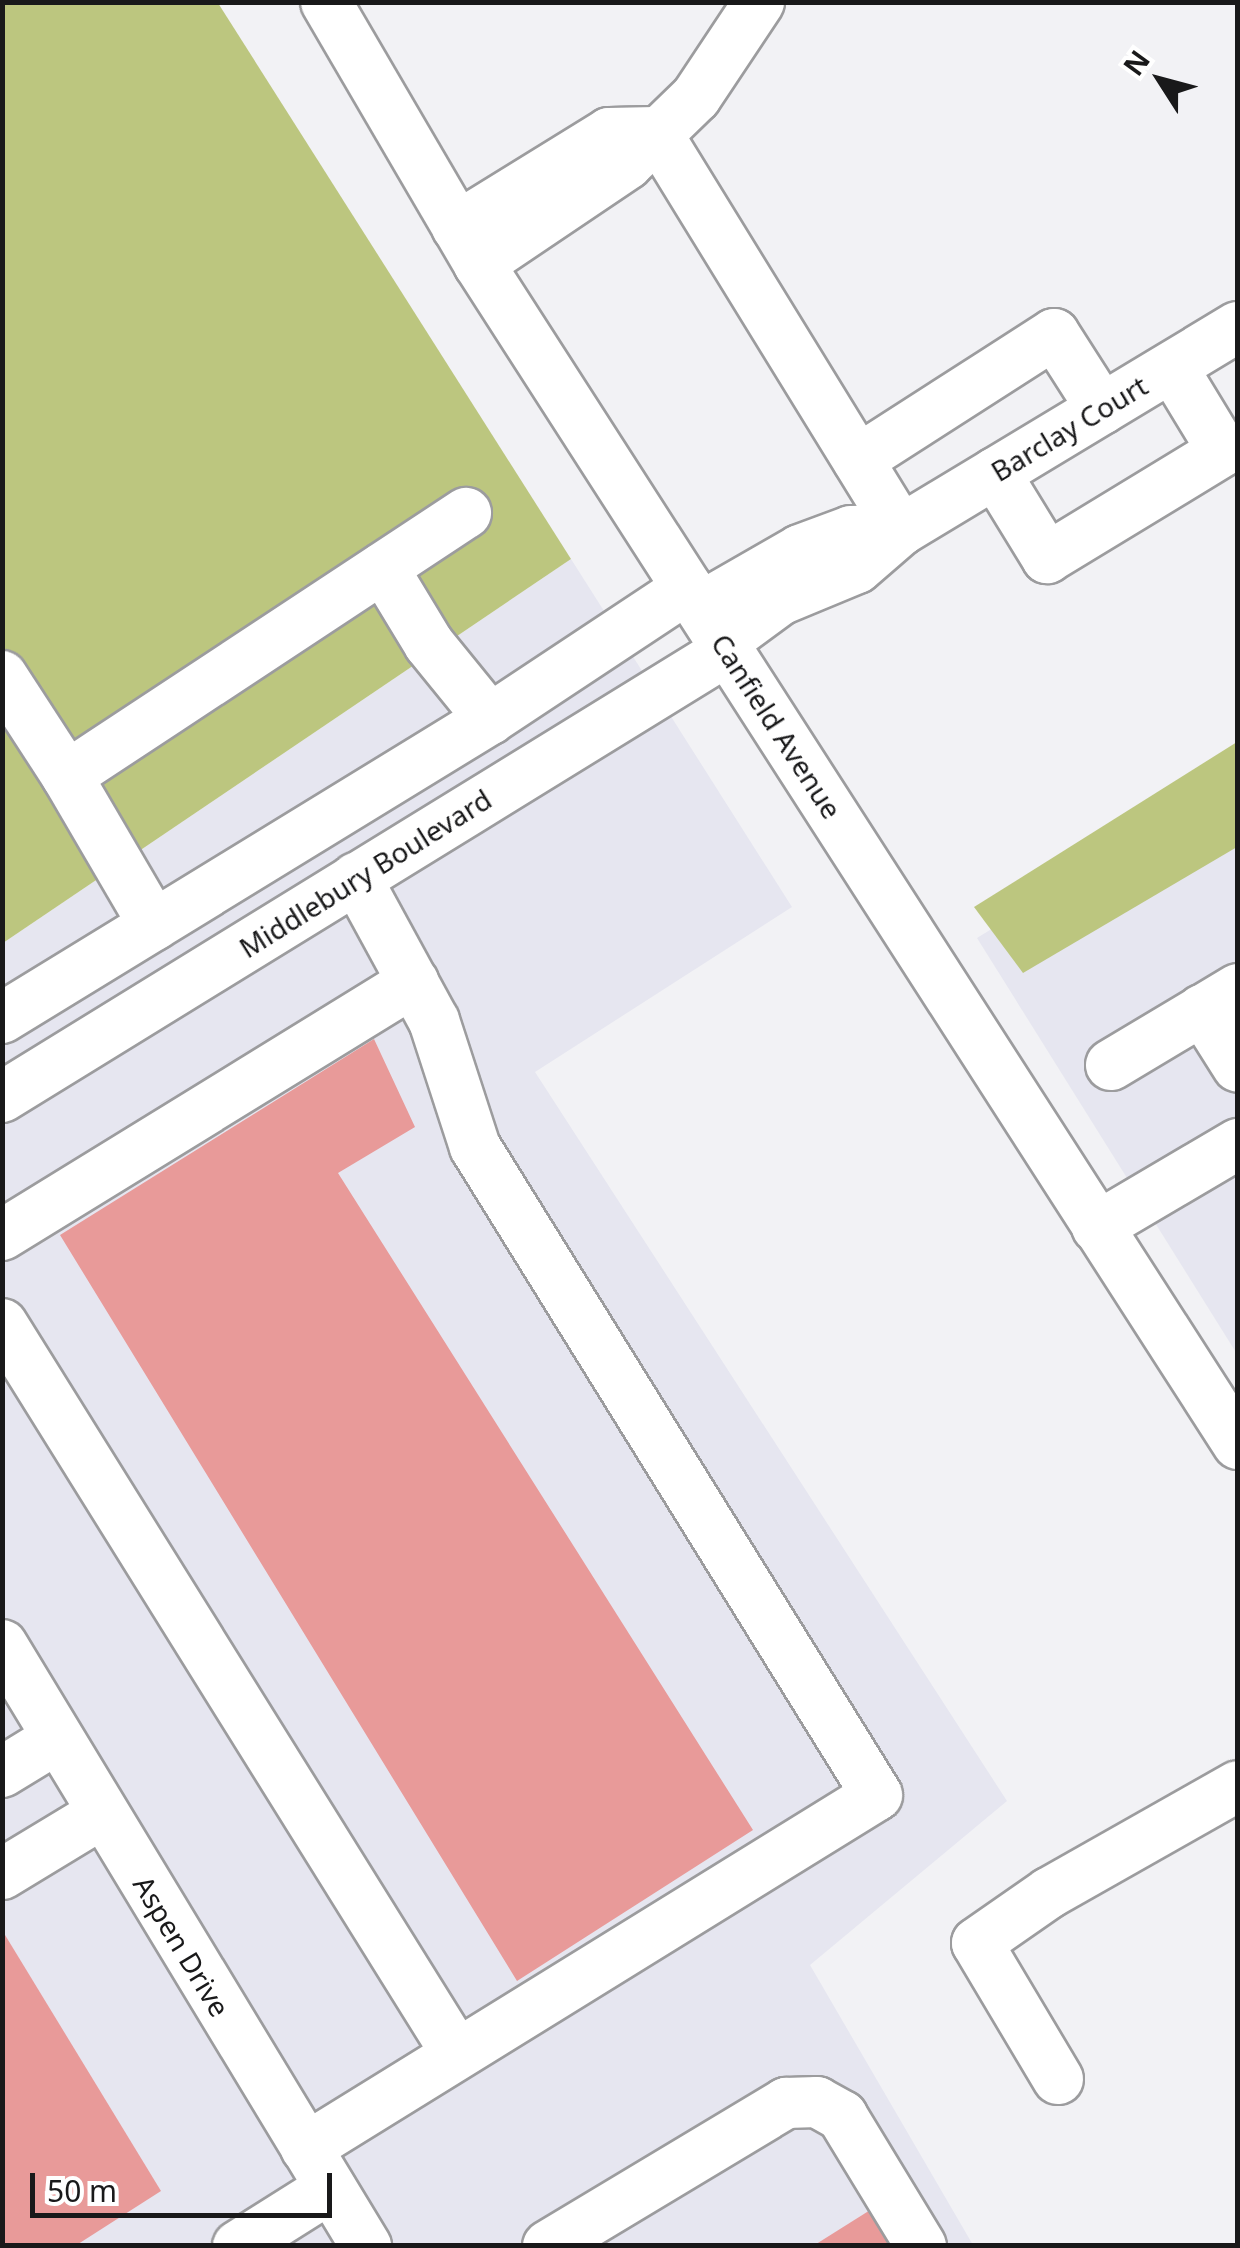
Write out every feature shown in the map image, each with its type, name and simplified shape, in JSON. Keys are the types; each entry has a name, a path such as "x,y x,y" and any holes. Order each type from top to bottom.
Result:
{"street":[{"name":"Canfield Avenue","path":"326,2 468,245 1238,1444"},
{"path":"468,245 627,164 696,97 759,2"},
{"path":"656,132 901,530"},
{"name":"Barclay Court","path":"710,622 780,600 857,568 901,530 1238,327"},
{"path":"858,460 1054,334 1102,409"},
{"path":"995,472 1047,558 1223,451 1172,367"},
{"path":"67,776 466,513"},
{"path":"382,568 429,644 490,719"},
{"path":"2,1018 490,719 710,622"},
{"name":"Middlebury Boulevard","path":"2,1096 356,878 710,622"},
{"path":"2,676 67,776 154,925"},
{"path":"238,2246 318,2168 458,2054 877,1795 476,1147 434,1021 356,878"},
{"path":"2,1234 414,982"},
{"path":"1111,1065 1220,999 1238,1068"},
{"path":"1096,1227 1238,1144"},
{"path":"2,1324 458,2054"},
{"name":"Aspen Drive","path":"2,1645 366,2246"},
{"path":"2,1772 56,1739"},
{"path":"1058,2079 977,1943 1049,1893 1238,1786"},
{"path":"2,1874 101,1814"},
{"path":"548,2246 786,2103 817,2102 842,2116 921,2246"}],"shaded area":[{"path":"571,559 792,907 535,1072 1007,1801 810,1965 973,2245 3,2246 3,943"},
{"path":"1237,778 1237,1354 977,938"}],"green space":[{"path":"3,3 218,3 571,559 3,943"},
{"path":"1237,742 1237,847 1023,973 974,907"}],"building":[{"path":"374,1039 415,1127 338,1173 753,1830 517,1981 60,1235"},
{"path":"2,1930 161,2191 75,2246 2,2246"},
{"path":"875,2207 900,2246 813,2246"}]}
